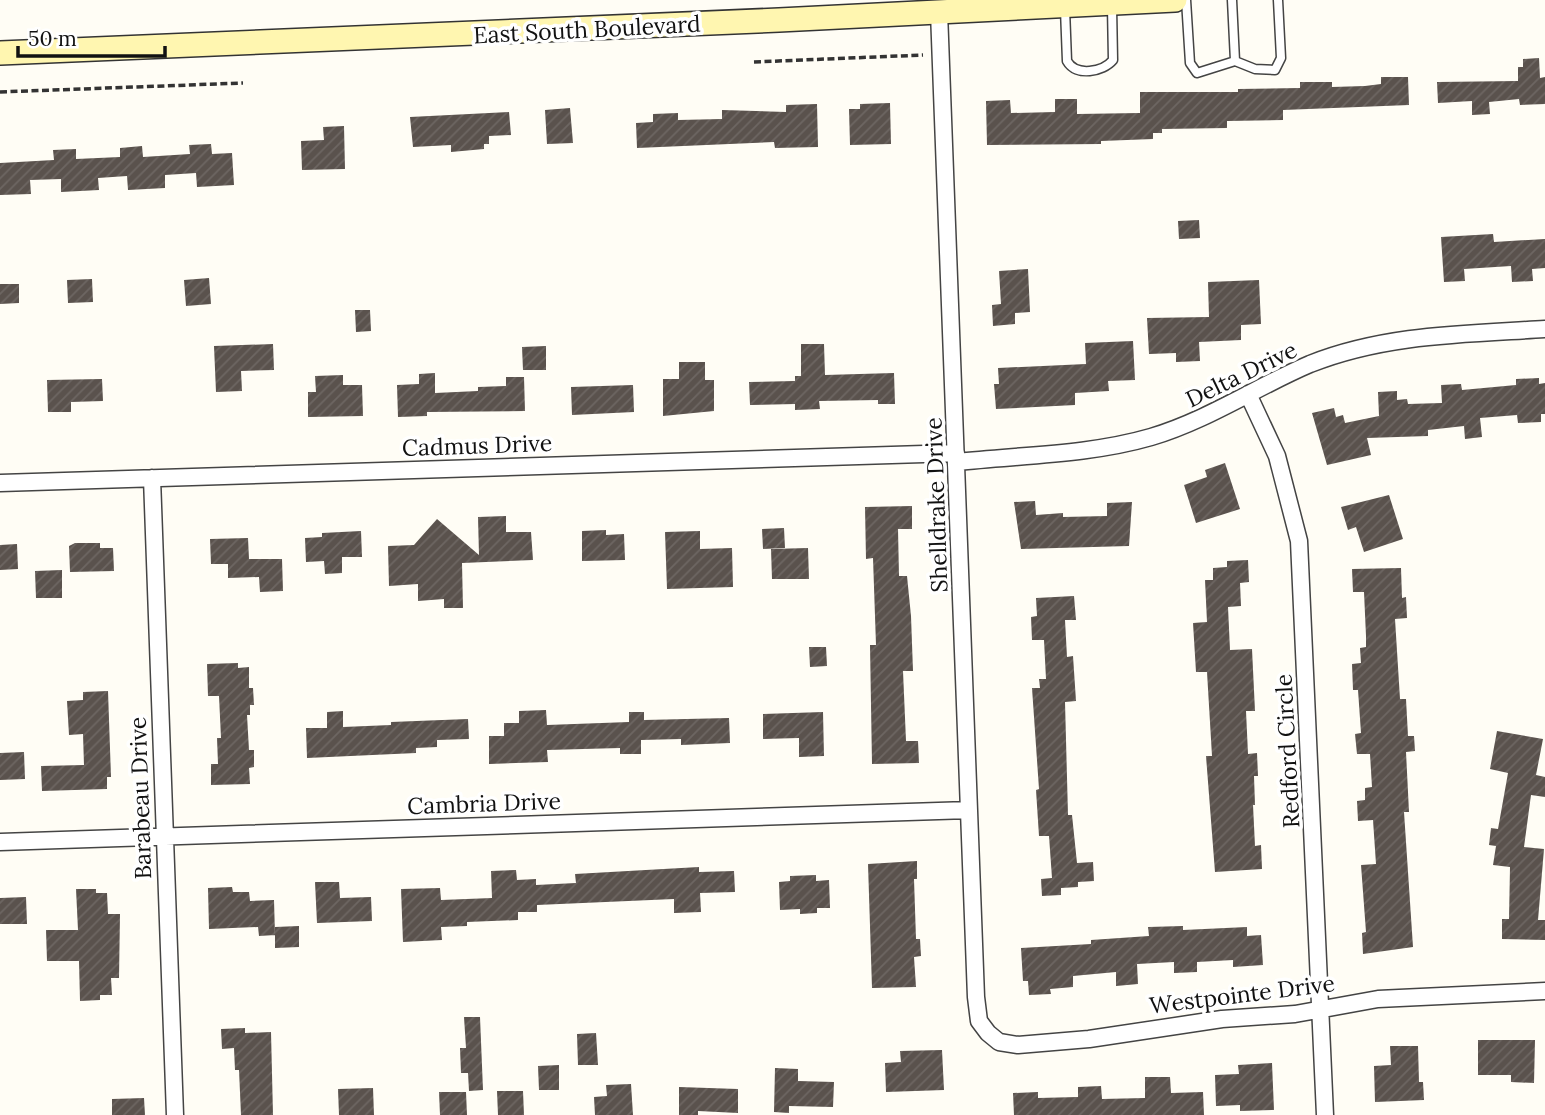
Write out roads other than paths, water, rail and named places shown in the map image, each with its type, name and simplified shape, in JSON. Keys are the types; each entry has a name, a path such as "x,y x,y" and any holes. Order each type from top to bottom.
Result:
{"street":[{"name":"East South Boulevard","path":"0,53 1175,0"},
{"name":"Shelldrake Drive","path":"939,12 976,997"},
{"name":"Delta Drive","path":"957,457 1086,449 1134,441 1198,421 1312,364 1386,342 1545,330"},
{"name":"Redford Circle","path":"1248,394 1277,456 1299,541 1325,1115"},
{"name":"Cadmus Drive","path":"0,483 957,457"},
{"name":"Barabeau Drive","path":"152,478 175,1115"},
{"name":"Cambria Drive","path":"0,842 969,810"},
{"name":"Westpointe Drive","path":"976,997 979,1021 988,1033 999,1042 1018,1045 1089,1039 1172,1025 1424,995 1545,991"}],"lane":[{"path":"1186,0 1190,63 1197,73 1235,61 1255,69 1275,70 1281,58 1278,0"},
{"path":"1232,0 1235,61"},
{"path":"1065,6 1067,61 1077,70 1090,71 1107,67 1113,60 1112,3"}]}
